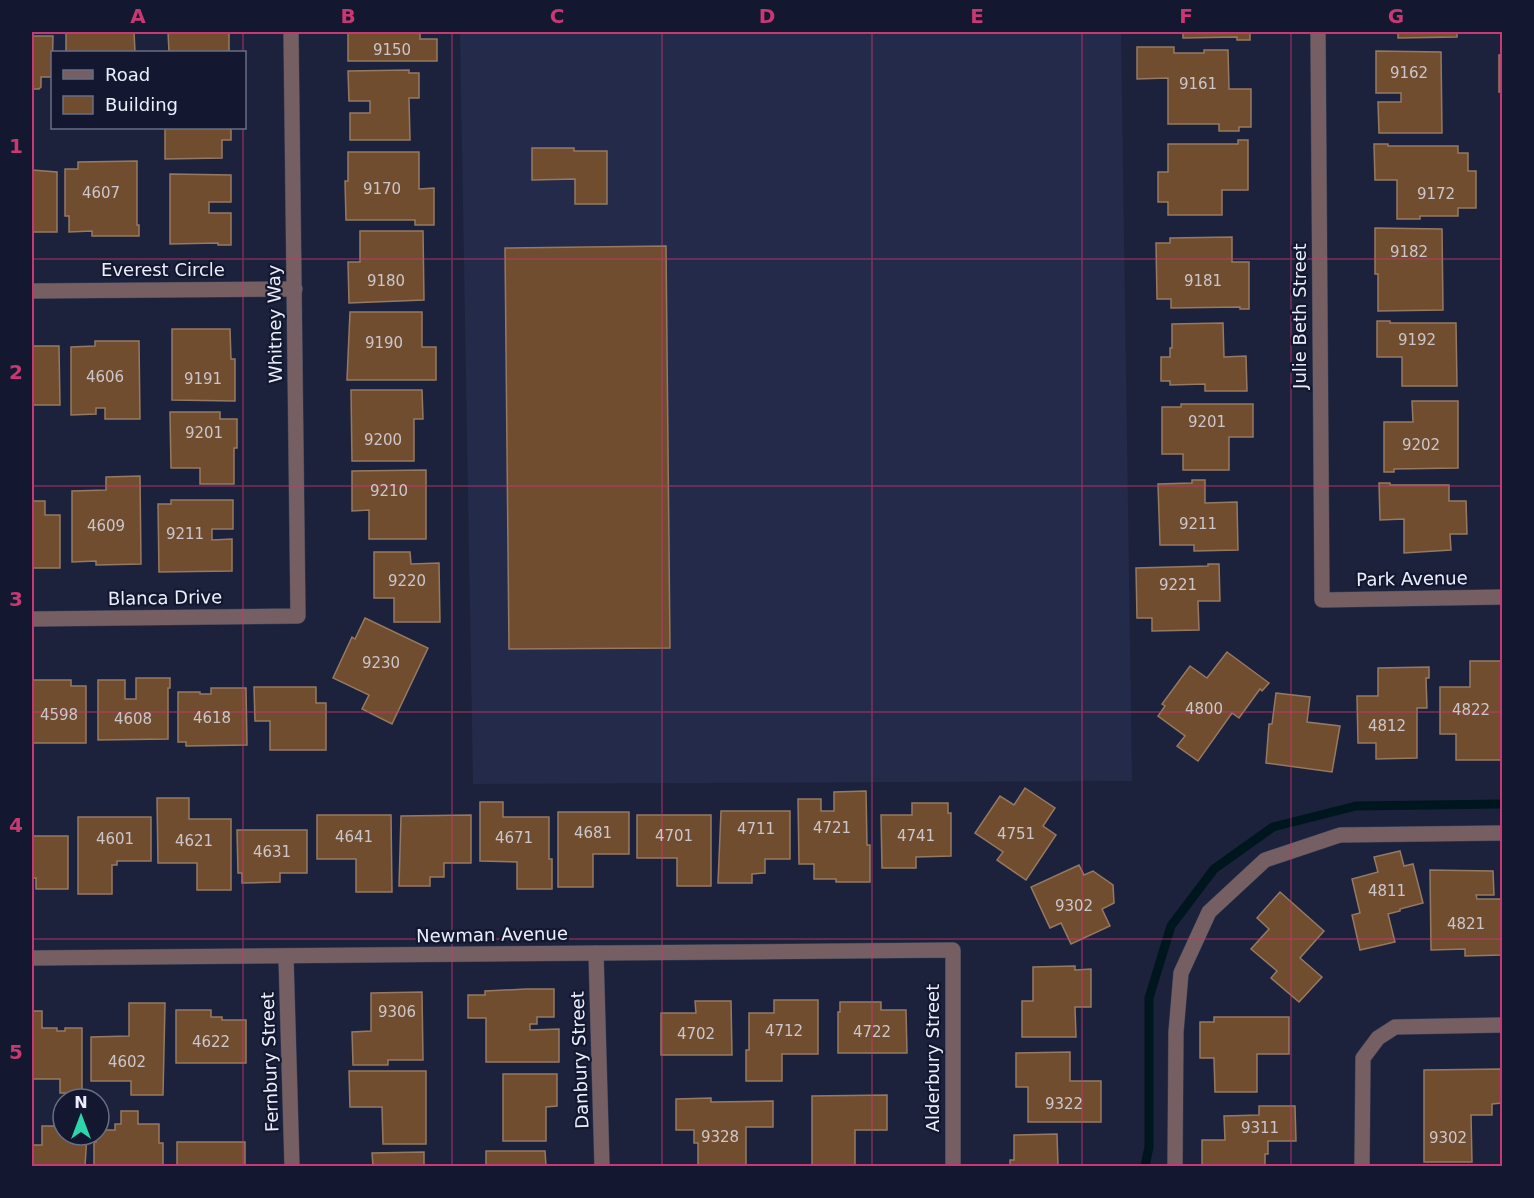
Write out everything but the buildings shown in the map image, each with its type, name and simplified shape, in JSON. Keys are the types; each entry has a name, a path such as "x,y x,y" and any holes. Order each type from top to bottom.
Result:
{"street":[{"name":"Whitney Way","path":"291,32 298,616"},
{"name":"Julie Beth Street","path":"1318,32 1322,600"},
{"name":"Everest Circle","path":"32,291 295,289"},
{"name":"Park Avenue","path":"1322,600 1503,597"},
{"name":"Blanca Drive","path":"32,619 298,616"},
{"path":"1175,1167 1176,1032 1181,973 1209,912 1265,860 1340,835 1503,833"},
{"name":"Newman Avenue","path":"32,958 953,950"},
{"name":"Alderbury Street","path":"953,950 953,1167"},
{"name":"Danbury Street","path":"596,953 602,1167"},
{"name":"Fernbury Street","path":"286,957 292,1167"},
{"path":"1362,1167 1363,1058 1378,1038 1395,1026 1503,1025"}],"shaded area":[{"path":"460,32 1121,32 1132,781 473,784"}],"waterway":[{"path":"1145,1166 1149,1147 1149,998 1171,926 1214,869 1273,827 1356,806 1502,804"}]}
